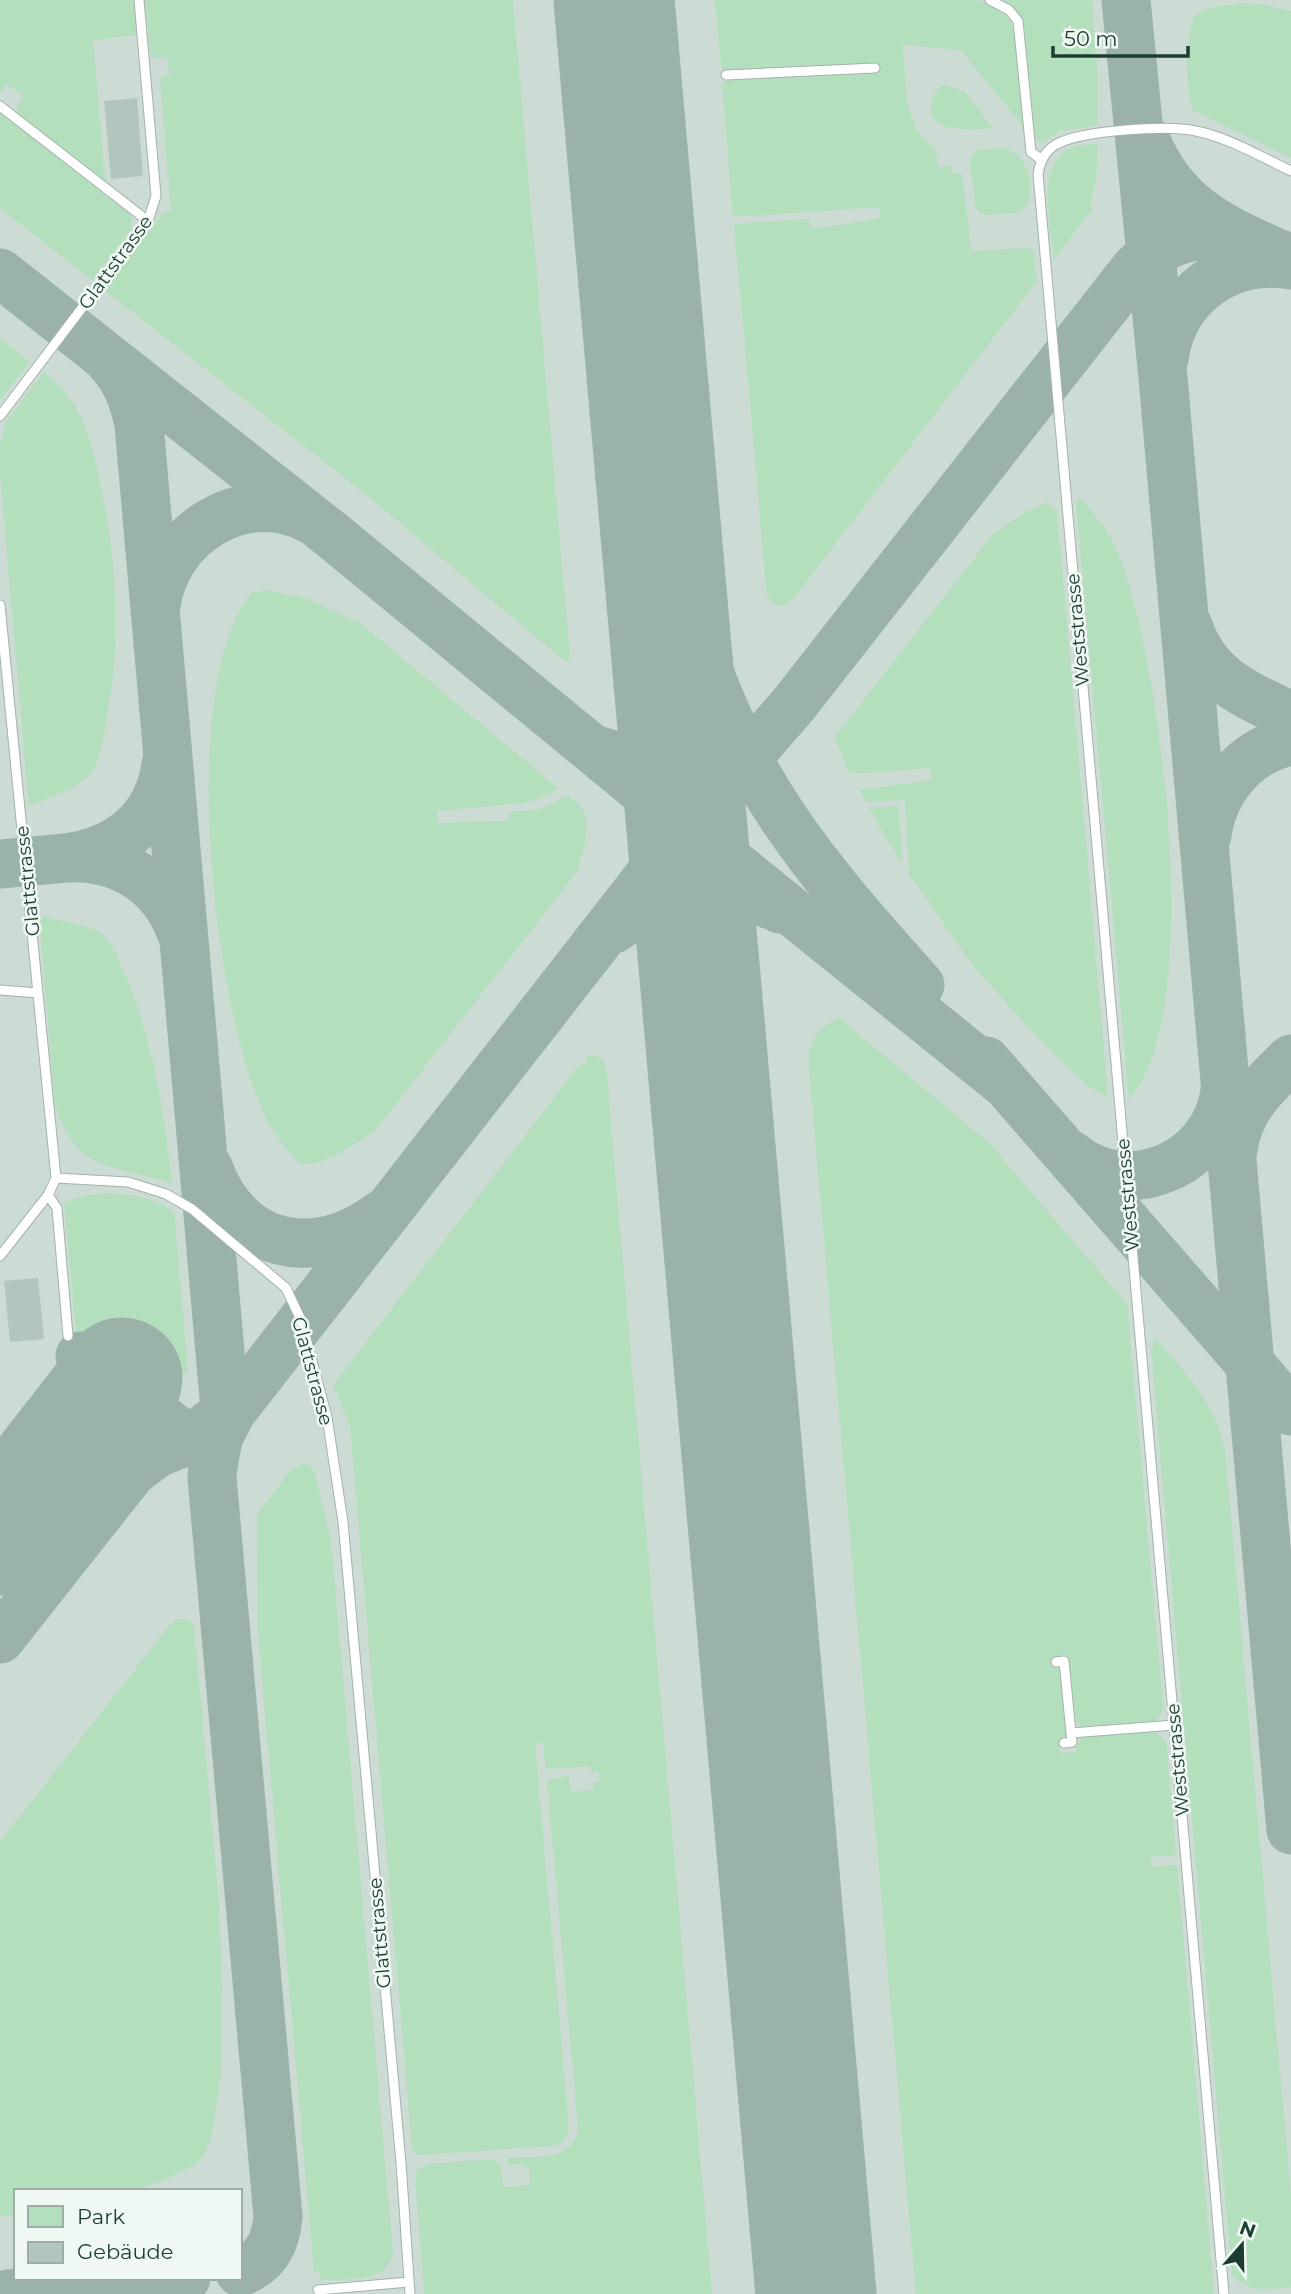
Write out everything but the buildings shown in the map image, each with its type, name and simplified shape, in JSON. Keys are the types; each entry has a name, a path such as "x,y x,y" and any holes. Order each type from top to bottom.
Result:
{"lane":[{"name":"Glattstrasse","path":"0,416 148,221 156,196 139,0"},
{"path":"990,0 1009,10 1018,21 1031,152 1042,160 1045,153 1058,143 1097,134 1164,128 1197,131 1237,145 1291,172"},
{"path":"726,75 875,68"},
{"path":"0,106 148,221"},
{"name":"Weststrasse","path":"1042,160 1038,181 1069,552 1224,2294"},
{"name":"Glattstrasse","path":"0,605 56,1178 128,1182 157,1190 209,1223 286,1289 301,1320 327,1417 343,1522 401,2164 410,2294"},
{"path":"0,990 38,993"},
{"path":"0,1256 48,1195 56,1178"},
{"path":"48,1195 57,1208 68,1336"},
{"path":"1056,1662 1064,1661 1072,1742 1064,1743"},
{"path":"1071,1733 1174,1724"},
{"path":"318,2290 409,2282"}],"shaded area":[{"path":"0,0 1291,0 1291,2294 0,2294"}],"green space":[{"path":"0,0 134,0 137,35 93,40 105,179 101,180 19,115 16,109 23,96 7,84 0,93"},
{"path":"145,0 513,0 570,657 567,663 364,493 103,289 163,213 171,211 160,78 169,76 167,57 151,58"},
{"path":"715,0 977,0 1004,14 1014,29 1024,127 960,50 903,45 906,87 911,116 924,139 935,147 938,167 952,166 953,174 962,173 971,251 1030,248 1034,253 1037,281 793,599 782,606 773,604 767,596 734,224 809,219 811,228 840,225 880,218 879,207 733,215 722,84 727,79 875,72 875,63 724,70 721,68"},
{"path":"1004,0 1092,0 1098,78 1098,125 1060,131 1041,143 1035,139 1024,24 1017,10"},
{"path":"1242,3 1291,11 1291,158 1193,110 1187,63 1194,16 1205,9"},
{"path":"940,86 964,91 993,128 955,128 935,120 931,112 932,101"},
{"path":"0,112 131,215 132,229 92,280 0,208"},
{"path":"1098,144 1096,181 1090,205 1092,209 1054,259 1048,198 1053,168 1060,156 1071,148"},
{"path":"1002,148 1018,156 1027,170 1030,187 1028,205 1016,213 985,215 978,212 975,204 970,161 975,151"},
{"path":"0,338 30,362 0,400"},
{"path":"44,372 76,407 92,450 110,539 116,631 111,692 99,756 93,769 78,784 29,806 0,474 0,442 6,422"},
{"path":"1081,499 1101,524 1117,551 1133,600 1161,747 1169,832 1171,916 1166,993 1153,1056 1129,1099 1076,502"},
{"path":"1047,502 1053,509 1057,509 1108,1098 1090,1088 1038,1038 974,967 909,874 905,799 866,802 860,790 931,780 930,768 850,773 834,738 994,533 1024,513"},
{"path":"268,590 308,599 361,624 559,789 523,803 437,811 438,823 508,821 510,812 541,809 567,796 580,806 586,821 586,839 576,873 374,1132 321,1161 300,1164 270,1125 257,1098 241,1049 217,916 210,841 209,766 215,697 228,638 251,593"},
{"path":"899,806 902,864 869,808"},
{"path":"39,916 93,929 105,937 115,953 133,995 150,1048 161,1102 172,1184 100,1163 75,1144 64,1128 55,1105"},
{"path":"840,1019 988,1142 1127,1304 1163,1707 1159,1717 1150,1723 1086,1728 1080,1726 1073,1715 1068,1657 1053,1658 1054,1666 1061,1665 1067,1738 1059,1739 1060,1753 1075,1752 1080,1739 1087,1736 1151,1731 1166,1741 1176,1855 1151,1857 1150,1867 1177,1865 1214,2294 916,2294 808,1057 818,1033"},
{"path":"591,1055 601,1058 606,1066 712,2294 424,2294 415,2176 418,2169 427,2164 492,2159 501,2165 503,2187 530,2185 529,2167 524,2167 523,2164 508,2165 507,2158 553,2155 571,2145 576,2137 578,2125 547,1780 569,1776 571,1792 593,1790 593,1783 600,1782 598,1771 592,1774 590,1766 546,1769 543,1743 535,1743 569,2128 566,2138 553,2146 419,2155 412,2147 350,1426 333,1385 581,1063 585,1066 588,1060 585,1058"},
{"path":"105,1193 141,1197 158,1202 174,1212 188,1369 169,1395 159,1400 153,1400 74,1337 76,1332 64,1203 82,1196"},
{"path":"1156,1338 1207,1404 1221,1433 1225,1450 1291,2197 1291,2287 1252,2288 1232,2275 1151,1349"},
{"path":"81,1369 98,1383 53,1441 76,1461 122,1402 140,1415 0,1594 0,1473"},
{"path":"303,1464 314,1470 331,1540 393,2254 389,2264 382,2270 363,2278 352,2279 320,2280 319,2272 314,2272 258,1633 257,1514 291,1470"},
{"path":"178,1619 188,1620 194,1626 219,1903 221,2074 212,2135 205,2153 196,2164 167,2179 140,2189 14,2189 14,2214 0,2216 0,1842 169,1626"}],"taxiway":[{"path":"1126,0 1163,378 1291,1830"},
{"path":"1145,138 1170,183 1204,215 1244,238 1291,259"},
{"path":"219,1436 232,1411 687,827 794,704 1134,270 1160,249 1190,237 1222,235 1255,243"},
{"path":"1164,359 1169,336 1178,316 1191,298 1207,284 1225,273 1246,266 1291,265"},
{"path":"0,273 332,535 687,827 1007,1085"},
{"path":"98,350 114,366 125,383 139,425 224,1398 212,1478 278,2216 275,2235 268,2250 257,2263 242,2271"},
{"path":"652,440 682,588 696,636 733,729 756,774 798,839 848,903 920,985"},
{"path":"156,606 162,580 174,557 191,538 211,522 234,512 259,508 285,510 310,519"},
{"path":"1188,626 1205,660 1216,672 1243,692 1291,716"},
{"path":"600,751 641,762 681,764 720,756 758,737"},
{"path":"1207,835 1216,802 1234,774 1259,753 1291,741"},
{"path":"166,764 155,801 134,829 103,848 66,858 104,861 137,875 163,899 181,932"},
{"path":"0,864 66,858"},
{"path":"614,929 652,907 695,896 739,897 780,909"},
{"path":"1233,1150 1240,1122 1253,1099 1291,1059"},
{"path":"986,1061 1291,1411"},
{"path":"1071,1155 1094,1169 1118,1175 1142,1175 1166,1168 1187,1156 1205,1138 1218,1117 1225,1091"},
{"path":"208,1167 221,1195 238,1216 258,1231 281,1240 305,1243 331,1240 356,1230 382,1214"},
{"path":"80,1356 191,1441 210,1424"},
{"path":"0,1639 132,1472 157,1453 205,1434 234,1408"},
{"path":"8,2294 164,2280"}],"runway":[{"path":"614,0 816,2294"},
{"path":"0,1535 122,1378"}]}
